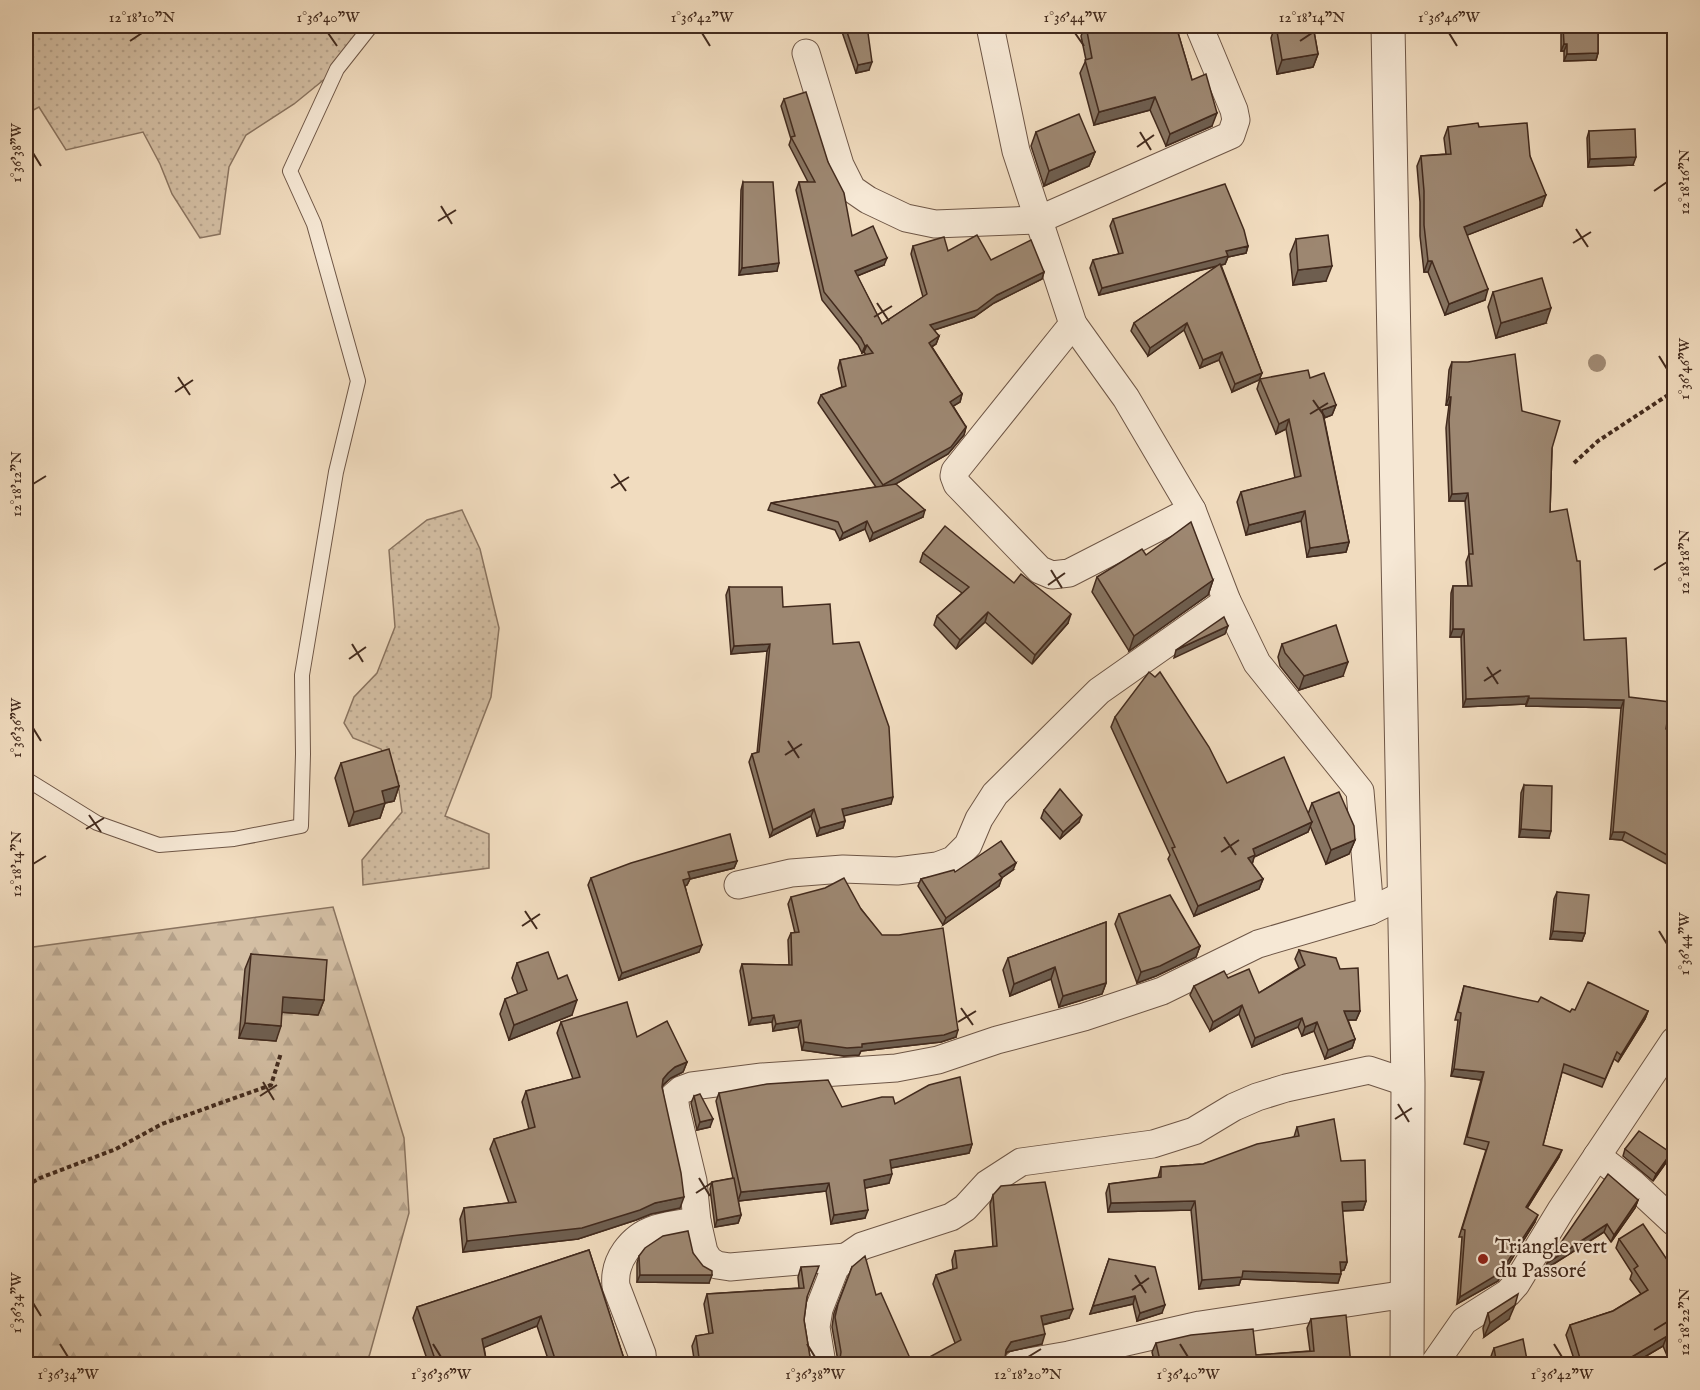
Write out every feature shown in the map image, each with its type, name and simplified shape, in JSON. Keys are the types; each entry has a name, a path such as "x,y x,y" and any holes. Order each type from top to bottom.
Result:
{"street":[{"path":"990,26 1016,151 1073,324 1126,398 1192,510 1227,602 1257,663 1360,791 1370,911"},
{"path":"806,53 840,165 852,189 868,200 906,218 934,224 1038,220 1231,135 1236,120 1234,110 1199,26"},
{"path":"1388,26 1408,1083 1407,1365"},
{"path":"1073,324 955,471 957,484 1040,570 1052,575 1069,573 1192,510"},
{"path":"738,885 791,873 843,869 897,871 937,866 953,860 968,845 979,819 995,794 1100,692 1227,602"},
{"path":"846,1257 729,1267 717,1265 709,1260 704,1252 697,1221 693,1181 674,1096 681,1090 692,1086 762,1077 918,1065 1119,1006 1177,985 1258,944 1370,911 1405,894"},
{"path":"1434,1365 1464,1321 1508,1293 1516,1284 1561,1209 1674,1041"},
{"path":"822,1365 816,1328 819,1309 836,1268 846,1257 862,1246 951,1217 965,1208 987,1184 1021,1162 1153,1144 1194,1131 1234,1107 1257,1097 1286,1088 1370,1070 1408,1083"},
{"path":"1597,1156 1632,1183 1674,1222"},
{"path":"644,1365 616,1286 618,1261 628,1249 655,1229 697,1221"},
{"path":"1017,1365 1200,1325 1407,1294"}],"lane":[{"path":"26,778 97,823 159,845 234,839 301,826 302,675 336,472 358,381 314,224 290,171 337,69 372,26"}],"path":[{"path":"1574,463 1598,441 1674,391"},
{"path":"26,1186 40,1178 116,1149 162,1124 271,1085 281,1053"}],"green space":[{"path":"26,26 371,26 337,69 294,104 246,135 229,167 220,234 200,238 172,194 160,164 143,132 66,150 39,107 26,114"},
{"path":"462,510 480,549 499,628 491,697 445,816 489,834 489,868 363,885 362,860 402,812 397,776 381,749 353,738 344,723 354,697 377,673 395,627 389,550 427,520"},
{"path":"333,907 404,1138 409,1213 367,1364 26,1364 26,948"}],"building":[{"path":"845,26 867,26 872,62 858,65"},
{"path":"1086,26 1176,26 1192,80 1206,74 1217,113 1170,134 1155,97 1099,112 1085,60 1092,58"},
{"path":"1276,26 1313,26 1318,54 1282,60"},
{"path":"1563,26 1598,26 1598,53 1567,54"},
{"path":"806,92 828,162 844,193 852,236 873,226 887,258 855,271 882,324 927,294 913,246 944,237 948,251 977,235 991,260 1031,240 1044,272 997,295 977,310 930,325 939,336 929,343 962,394 950,402 966,427 951,447 883,485 821,395 846,386 840,360 873,353 867,345 865,346 824,292 799,182 815,182 791,137 795,136 784,99"},
{"path":"1079,114 1095,152 1049,171 1036,132"},
{"path":"1478,123 1479,127 1527,123 1530,156 1546,195 1464,227 1488,289 1449,304 1432,261 1428,261 1421,156 1451,154 1448,127"},
{"path":"1635,129 1636,157 1590,159 1589,131"},
{"path":"743,182 773,182 779,263 742,268"},
{"path":"1225,184 1244,230 1248,246 1226,251 1228,256 1102,288 1093,260 1123,253 1113,219"},
{"path":"1328,235 1332,266 1298,270 1296,239"},
{"path":"1220,264 1262,373 1235,384 1222,352 1203,360 1187,323 1150,348 1134,323"},
{"path":"1542,278 1551,308 1501,323 1493,292"},
{"path":"1515,354 1522,411 1560,421 1552,448 1550,512 1567,509 1577,561 1580,561 1584,640 1626,638 1629,697 1670,702 1666,729 1674,731 1674,859 1625,832 1613,832 1624,700 1529,698 1529,696 1466,699 1464,629 1453,629 1453,586 1472,586 1469,554 1473,554 1468,493 1452,494 1449,420 1451,397 1449,397 1452,362 1468,362"},
{"path":"1308,370 1310,378 1324,373 1336,405 1322,410 1349,542 1310,548 1305,511 1249,525 1241,492 1301,476 1289,419 1279,424 1260,379"},
{"path":"896,484 925,510 873,533 867,521 843,533 838,522 771,503"},
{"path":"1191,522 1213,580 1134,636 1097,577 1142,549 1146,555"},
{"path":"945,526 1014,583 1021,574 1071,614 1035,655 988,612 960,640 937,616 969,587 923,553"},
{"path":"729,587 782,587 783,607 830,604 833,644 859,642 889,727 893,797 842,809 845,821 820,828 814,809 773,830 752,754 759,752 770,644 734,646"},
{"path":"1224,617 1228,626 1176,650"},
{"path":"1336,625 1348,662 1304,676 1285,653 1282,644"},
{"path":"1149,672 1155,677 1160,672 1209,747 1227,783 1284,757 1312,822 1253,849 1255,855 1248,858 1263,879 1198,906 1172,848 1175,847 1115,717"},
{"path":"389,749 399,786 382,791 385,803 354,812 341,763"},
{"path":"1524,785 1552,786 1551,831 1521,829"},
{"path":"1060,789 1082,815 1063,832 1044,810"},
{"path":"1339,792 1354,826 1355,840 1331,850 1312,803"},
{"path":"730,834 737,861 688,872 690,878 683,880 702,945 622,973 591,878 631,863"},
{"path":"1001,841 1016,863 999,874 1002,878 946,918 921,879 954,870 955,872"},
{"path":"844,878 861,909 882,935 899,935 943,928 958,1030 944,1035 862,1044 862,1047 847,1048 804,1042 801,1020 776,1024 774,1015 752,1018 742,964 792,965 791,933 799,932 791,897 825,888"},
{"path":"1557,892 1589,895 1585,933 1553,931"},
{"path":"1170,895 1200,946 1160,966 1141,972 1119,914"},
{"path":"1106,922 1106,983 1063,996 1055,967 1014,984 1008,958"},
{"path":"1299,950 1336,958 1340,969 1358,968 1360,1011 1344,1011 1355,1039 1328,1050 1317,1022 1305,1027 1302,1018 1255,1038 1242,1005 1213,1022 1194,986 1224,971 1228,978 1249,969 1259,993 1305,965"},
{"path":"548,952 558,979 567,975 577,1000 514,1025 505,999 527,990 517,963"},
{"path":"251,954 327,960 324,1000 283,997 281,1026 245,1023"},
{"path":"1588,982 1648,1011 1621,1055 1617,1052 1605,1079 1564,1064 1543,1145 1562,1150 1526,1207 1538,1215 1500,1273 1460,1297 1465,1230 1462,1229 1489,1142 1467,1137 1484,1072 1454,1069 1461,1013 1458,1012 1464,986 1538,1002 1541,997 1570,1012 1572,1009 1575,1010"},
{"path":"627,1002 637,1037 667,1021 687,1062 668,1073 663,1079 662,1087 684,1197 655,1203 582,1228 467,1241 464,1208 516,1202 494,1139 535,1127 526,1091 580,1077 561,1022"},
{"path":"960,1077 972,1144 890,1160 892,1174 864,1180 868,1210 834,1215 829,1183 741,1192 719,1093 767,1084 828,1080 842,1107 882,1097 893,1097 895,1104 929,1085"},
{"path":"700,1094 713,1119 700,1122 694,1096"},
{"path":"1334,1119 1341,1161 1365,1160 1366,1201 1342,1202 1347,1262 1340,1262 1341,1274 1243,1271 1242,1277 1202,1280 1195,1201 1111,1203 1109,1184 1161,1177 1161,1167 1203,1164 1257,1144 1299,1136 1297,1127"},
{"path":"1639,1131 1671,1153 1656,1174 1625,1149"},
{"path":"1608,1174 1638,1200 1614,1235 1607,1224 1547,1263"},
{"path":"734,1178 741,1215 717,1220 712,1182"},
{"path":"1045,1182 1073,1309 1041,1316 1045,1334 1011,1342 1006,1350 1005,1358 1009,1365 915,1365 961,1340 936,1275 957,1268 955,1251 997,1246 993,1195 1001,1186"},
{"path":"1643,1224 1674,1270 1674,1356 1667,1336 1618,1365 1582,1365 1570,1325 1613,1311 1648,1290 1634,1269 1638,1266 1619,1239"},
{"path":"688,1231 693,1253 703,1266 712,1271 712,1275 640,1275 639,1256 645,1248 663,1236"},
{"path":"589,1250 626,1365 557,1365 541,1316 482,1339 487,1365 437,1365 417,1307"},
{"path":"865,1256 876,1295 881,1293 913,1365 837,1365 841,1352 835,1317 838,1304 852,1267"},
{"path":"1109,1259 1155,1267 1165,1305 1140,1313 1135,1296 1093,1306"},
{"path":"819,1266 807,1297 804,1320 810,1357 814,1365 700,1365 696,1336 713,1333 707,1294 804,1288 801,1267"},
{"path":"1518,1294 1515,1305 1490,1323 1488,1313"},
{"path":"1346,1315 1351,1365 1161,1365 1156,1343 1191,1335 1253,1329 1256,1355 1314,1351 1311,1319"},
{"path":"1523,1339 1528,1365 1497,1365 1494,1348"}],"place":[{"name":"Triangle vert du Passoré","path":"1483,1259"}]}
